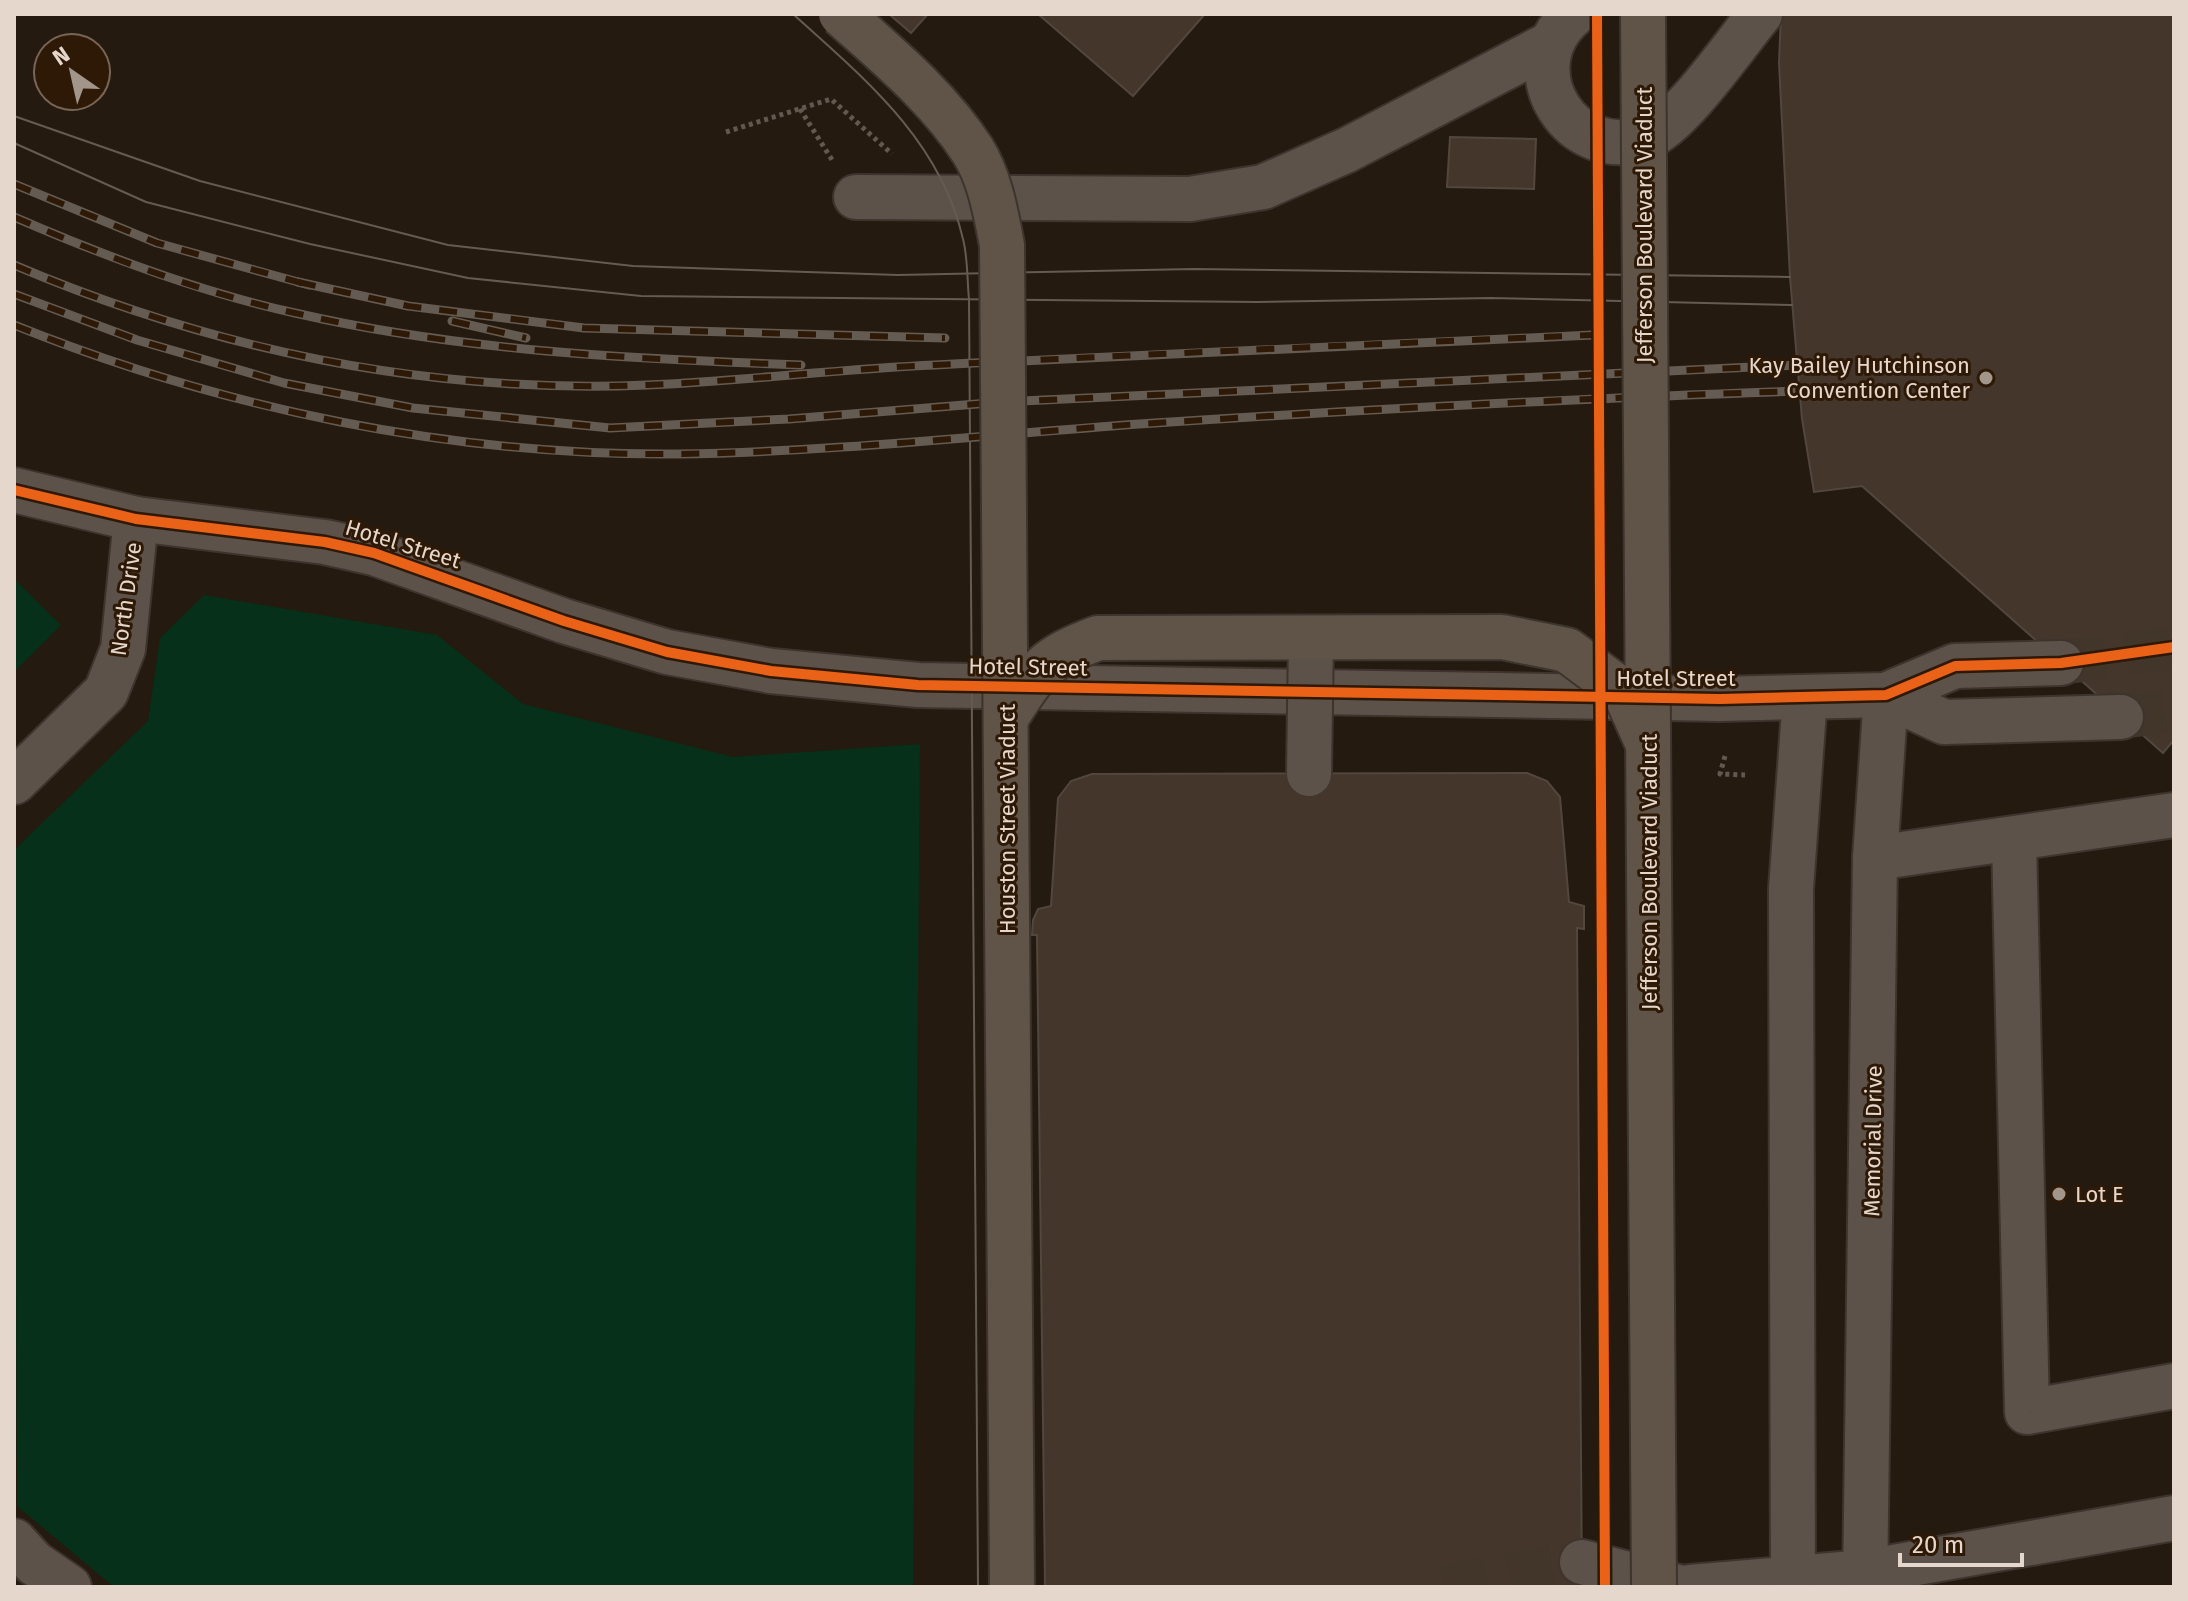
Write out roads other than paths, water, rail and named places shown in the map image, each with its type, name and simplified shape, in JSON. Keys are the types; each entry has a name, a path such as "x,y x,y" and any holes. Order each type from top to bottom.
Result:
{"main road":[{"name":"Houston Street Viaduct","path":"841,14 936,103 974,153 995,206 1002,245 1012,1587"},
{"name":"Jefferson Boulevard Viaduct","path":"1643,14 1654,1587"},
{"path":"1006,718 1035,673 1061,652 1098,638 1502,637 1567,650 1625,693 1649,746"}],"street":[{"path":"1563,29 1547,68 1550,92 1561,114 1591,136 1627,142 1651,135 1671,121 1760,14"},
{"path":"856,197 1190,199 1263,187 1347,150 1563,29"},
{"name":"Hotel Street","path":"14,490 136,519 325,542 374,553 667,652 771,671 918,685 1672,699 1805,697 1886,695 1955,666 2061,663"},
{"name":"North Drive","path":"14,782 106,692 123,649 136,519"},
{"path":"1309,774 1311,638"},
{"name":"Hotel Street","path":"1886,695 1944,722 2121,717"},
{"name":"Memorial Drive","path":"1865,1580 1875,858 1886,695"},
{"path":"1793,1583 1791,889 1805,697"},
{"path":"1875,858 2174,815"},
{"path":"2014,839 2027,1412 2174,1386"},
{"path":"1690,1587 1865,1580 2174,1518"},
{"path":"14,1541 34,1563 69,1587"},
{"path":"1582,1562 1678,1587"}],"tunnel":[{"path":"2061,663 2174,647"},
{"path":"2121,717 2174,710"},
{"path":"1444,1587 1582,1562"}],"tram line":[{"path":"793,14 872,88 918,141 937,171 952,204 966,254 969,299 978,1587"},
{"path":"14,116 200,181 448,245 633,266 898,275 1194,269 1790,277"},
{"path":"14,143 146,202 310,244 468,278 641,296 1258,302 1491,298 1792,305"}],"railway":[{"path":"14,184 157,243 309,285"},
{"path":"14,217 82,246 188,284 357,326 546,351 801,365"},
{"path":"14,265 90,295 245,343 403,373 484,382 565,386 647,385 899,367 1593,335"},
{"path":"298,282 408,306 584,328 945,338"},
{"path":"14,294 137,340 284,383 413,408 610,428 789,419 1002,402 1797,365"},
{"path":"452,321 526,338"},
{"path":"14,325 174,381 340,422 423,436 592,452 677,454 793,450 1304,414 1800,391"}],"place":[{"name":"Kay Bailey Hutchinson Convention Center","path":"1986,378"},
{"name":"Lot E","path":"2059,1194"}]}
